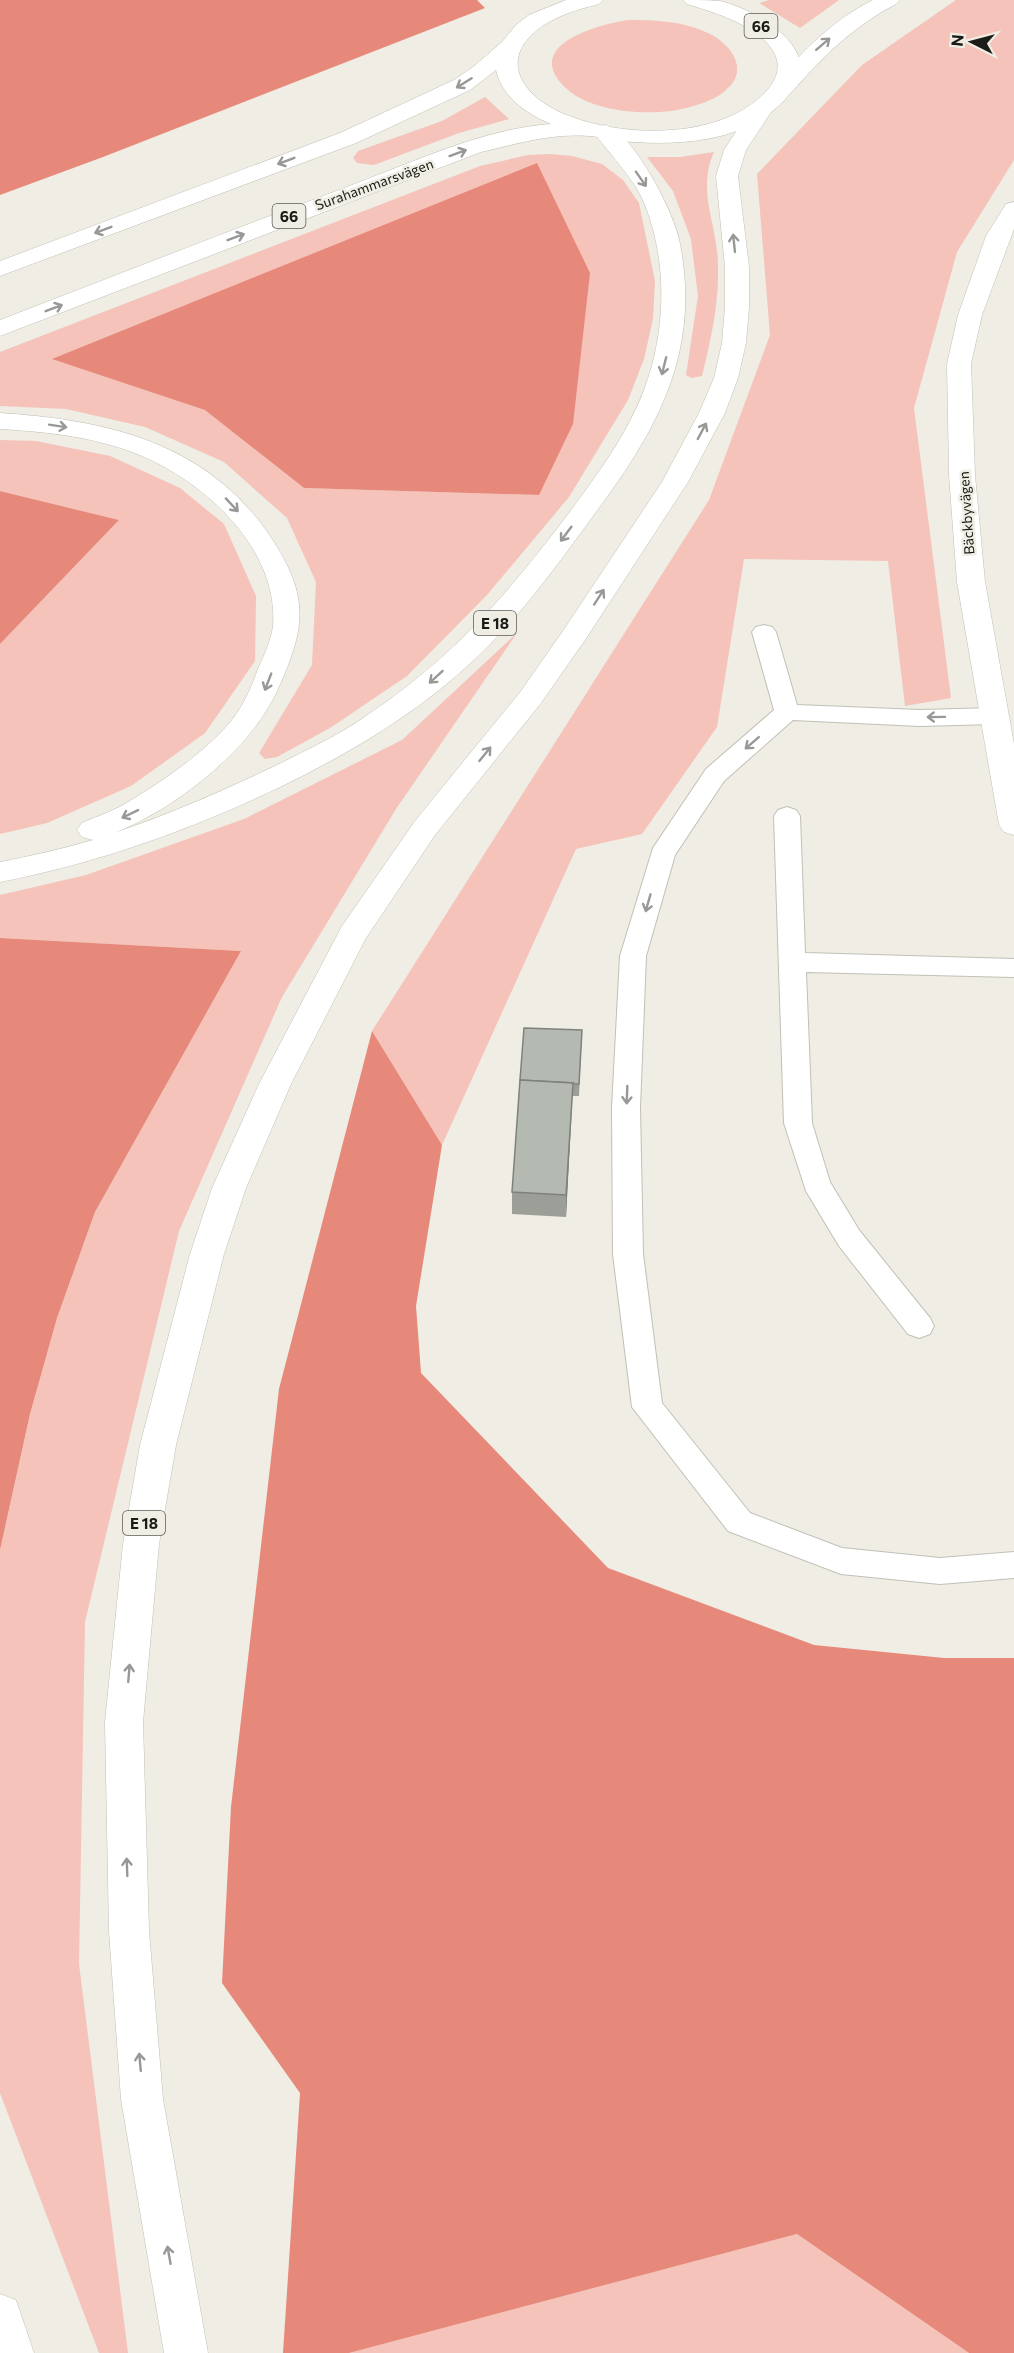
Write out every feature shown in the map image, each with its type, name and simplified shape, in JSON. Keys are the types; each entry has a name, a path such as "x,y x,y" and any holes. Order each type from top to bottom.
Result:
{"main road":[{"path":"0,269 348,138 462,85 510,47 520,32 538,19 560,9 592,0"},
{"name":"66","path":"510,47 505,70 513,86 520,95 551,116 596,131 650,137 699,133 740,121 762,109 784,87 788,72 787,57 772,35 746,17 694,0"},
{"path":"784,87 815,51 839,30 858,16 889,0"},
{"name":"E 18","path":"186,2353 142,2099 129,1931 125,1807 124,1722 130,1651 141,1544 160,1434 207,1254 229,1188 275,1084 353,934 425,828 531,697 575,634 675,482 712,413 726,378 734,343 737,307 737,267 727,176 735,150 762,109"},
{"name":"Surahammarsvägen","path":"0,329 474,147 538,132 596,131"},
{"name":"E 18","path":"0,872 104,848 225,802 319,756 374,724 420,691 488,631 525,585 603,486 646,414 663,371 672,326 674,284 667,239 657,206 645,183 596,131"},
{"name":"Bäckbyvägen","path":"1014,209 998,236 970,315 959,364 962,475 971,582 1014,825"},
{"path":"0,422 44,424 114,437 138,445 199,476 222,494 256,533 273,564 282,591 286,616 285,636 258,707 227,745 147,805 103,827 45,846 0,855"},
{"path":"0,2316 12,2353"}],"lane":[{"path":"764,632 787,712"},
{"path":"994,716 920,717 787,712 715,774 662,854 633,956 626,1108 628,1254 646,1407 739,1522 842,1561 940,1570 1014,1565"},
{"path":"787,816 798,1123 816,1183 849,1238 919,1326"},
{"path":"792,962 1014,968"}],"shaded area":[{"path":"0,0 477,0 485,8 0,195"},
{"path":"769,0 839,0 800,28 759,3"},
{"path":"956,0 1014,0 1014,160 957,252 914,408 951,698 905,706 888,561 744,559 717,727 642,834 576,849 442,1145 372,1031 709,500 770,335 757,174 862,65"},
{"path":"628,20 679,24 716,37 734,57 737,73 734,81 727,89 710,100 690,107 661,112 609,108 593,104 567,89 555,74 552,61 557,50 568,40 582,33"},
{"path":"485,97 509,119 459,133 374,165 357,163 353,158 358,151 442,121"},
{"path":"714,152 709,167 707,195 717,251 716,308 702,376 691,378 686,375 698,296 691,239 673,191 647,157 680,157"},
{"path":"528,155 572,156 602,164 623,180 639,203 655,281 653,319 644,359 628,400 569,497 487,595 407,676 330,728 277,757 265,759 259,753 312,665 316,582 287,518 224,462 145,427 66,409 0,406 0,352 480,166","holes":["53,359 539,495 304,488 205,409"]},
{"path":"537,163 590,273 573,424 539,495 304,488 205,410 52,359"},
{"path":"0,440 36,441 110,456 180,488 224,524 256,596 255,661 205,733 131,786 47,823 0,834 0,644 119,520 0,491"},
{"path":"0,491 119,520 0,644"},
{"path":"517,633 396,809 282,997 179,1231 85,1622 79,1964 128,2353 99,2353 0,2093 0,1550 30,1414 57,1318 95,1212 241,951 0,938 0,895 86,875 244,819 402,740"},
{"path":"0,938 241,951 95,1212 57,1318 30,1414 0,1550"},
{"path":"372,1031 442,1145 416,1306 421,1373 608,1568 814,1645 944,1658 1014,1658 1014,2353 969,2353 797,2234 349,2353 283,2353 300,2093 222,1983 231,1807 279,1389"},
{"path":"797,2234 969,2353 349,2353"}],"building":[{"path":"524,1028 582,1030 579,1084 520,1080"},
{"path":"520,1080 573,1083 566,1195 512,1192"}]}
